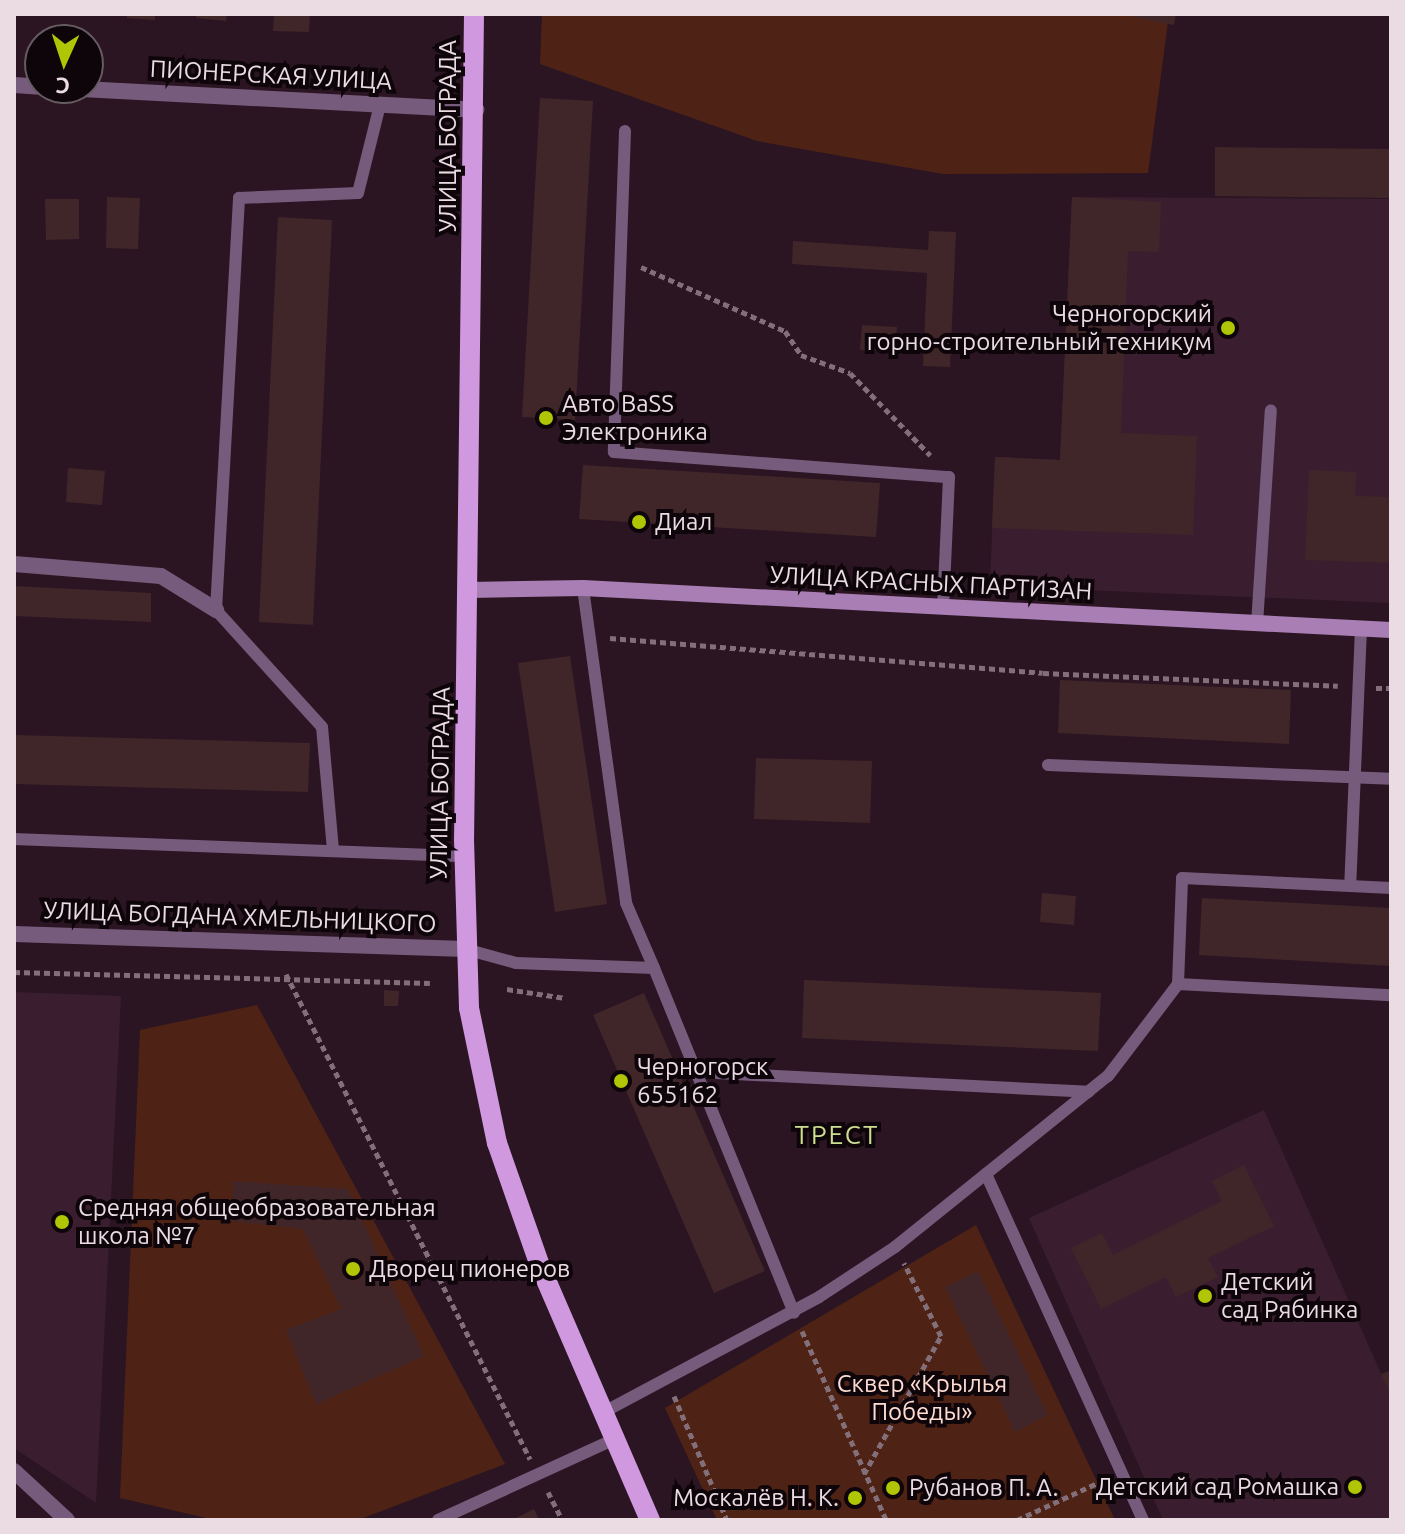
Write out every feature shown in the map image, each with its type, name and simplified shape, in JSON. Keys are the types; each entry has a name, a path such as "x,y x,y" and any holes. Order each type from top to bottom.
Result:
{"main road":[{"name":"УЛИЦА БОГРАДА","path":"474,14 476,110 465,856 465,949 469,1008 497,1143 602,1413 650,1520"},
{"name":"УЛИЦА КРАСНЫХ ПАРТИЗАН","path":"469,590 583,588 1391,630"}],"street":[{"name":"ПИОНЕРСКАЯ УЛИЦА","path":"104,90 476,110"},
{"path":"14,564 161,576 216,610"},
{"name":"УЛИЦА БОГДАНА ХМЕЛЬНИЦКОГО","path":"14,934 465,949"},
{"path":"14,1471 67,1520"}],"lane":[{"path":"333,850 322,727 216,610 239,198 358,193 380,105"},
{"path":"625,131 618,255 614,452 949,477 943,608"},
{"path":"1257,624 1271,410"},
{"path":"583,588 626,903 794,1313"},
{"path":"1350,886 1361,628"},
{"path":"1048,765 1391,779"},
{"path":"14,839 465,856"},
{"path":"602,1413 794,1313 895,1247 1088,1092 1178,984 1182,878 1391,888"},
{"path":"465,949 516,963 654,968"},
{"path":"1178,984 1391,995"},
{"path":"697,1072 1088,1092"},
{"path":"986,1174 1143,1520"},
{"path":"438,1520 613,1440"}],"path":[{"path":"618,255 785,331 801,355 850,373 949,477"},
{"path":"589,637 1043,673 1391,688"},
{"path":"14,972 286,974 430,983"},
{"path":"286,974 562,1520"},
{"path":"507,989 565,998"},
{"path":"864,1474 941,1336 895,1247"},
{"path":"794,1313 886,1520"},
{"path":"666,1378 727,1520"},
{"path":"1017,1520 1121,1471"}],"shaded area":[{"name":"Черногорский горно-строительный техникум","path":"1072,197 1391,199 1391,603 990,586 995,457 1060,460"},
{"name":"Средняя общеобразовательная школа №7","path":"14,992 121,996 96,1503 14,1448"},
{"name":"Детский сад Рябинка","path":"1264,1110 1391,1396 1391,1520 1163,1520 1029,1218"}],"green space":[{"path":"542,14 1169,14 1148,173 943,174 757,141 540,64"},
{"path":"257,1005 505,1464 358,1520 215,1520 120,1498 140,1030"},
{"name":"Сквер «Крылья Победы»","path":"976,1225 1115,1520 717,1520 665,1408"}],"building":[{"path":"127,14 155,14 155,20 127,18"},
{"path":"197,14 227,14 226,21 196,18"},
{"path":"274,14 310,14 309,32 273,31"},
{"path":"1120,14 1176,14 1174,25"},
{"path":"540,98 593,101 575,420 522,417"},
{"path":"1215,147 1391,149 1391,198 1215,196"},
{"path":"107,197 140,198 138,249 106,248"},
{"path":"1072,197 1161,202 1159,252 1128,251 1121,433 1197,436 1193,535 992,528 995,457 1060,460"},
{"path":"45,199 79,199 79,239 46,240"},
{"path":"278,217 332,220 313,625 259,622"},
{"path":"929,231 956,232 950,367 923,366 927,273 792,264 793,241 928,250"},
{"path":"862,325 897,327 895,352 860,350"},
{"path":"583,465 880,483 876,537 579,519"},
{"path":"68,468 105,471 102,505 66,502"},
{"path":"1309,470 1356,472 1355,496 1391,497 1391,563 1305,560"},
{"path":"14,586 151,593 151,622 14,616"},
{"path":"570,656 607,904 555,912 518,663"},
{"path":"1060,680 1291,690 1289,744 1058,733"},
{"path":"14,735 310,743 308,792 14,784"},
{"path":"756,758 872,761 870,823 754,819"},
{"path":"1042,893 1076,896 1074,925 1040,922"},
{"path":"1202,898 1391,908 1391,966 1199,955"},
{"path":"804,980 1101,993 1098,1051 802,1038"},
{"path":"384,990 399,991 398,1006 384,1006"},
{"path":"644,993 765,1271 714,1293 593,1015"},
{"path":"1244,1165 1274,1226 1208,1258 1218,1277 1176,1297 1166,1277 1101,1309 1071,1248 1102,1233 1113,1255 1222,1201 1212,1181"},
{"name":"Дворец пионеров","path":"234,1181 348,1189 424,1356 316,1404 286,1330 341,1309 303,1229 230,1221"},
{"path":"978,1271 1048,1415 1015,1432 945,1287"},
{"path":"1391,1370 1391,1396 1381,1374"},
{"path":"534,1509 539,1520 512,1520"}],"place":[{"name":"Черногорский горно-строительный техникум","path":"1228,328"},
{"name":"Авто BaSS Электроника","path":"546,418"},
{"name":"Диал","path":"639,522"},
{"name":"Черногорск 655162","path":"621,1081"},
{"name":"Средняя общеобразовательная школа №7","path":"62,1222"},
{"name":"Дворец пионеров","path":"353,1269"},
{"name":"Детский сад Рябинка","path":"1205,1296"},
{"name":"Детский сад Ромашка","path":"1355,1487"},
{"name":"Рубанов П. А.","path":"893,1488"},
{"name":"Москалёв Н. К.","path":"855,1498"}],"district":[{"name":"ТРЕСТ","path":"837,1135"}]}
